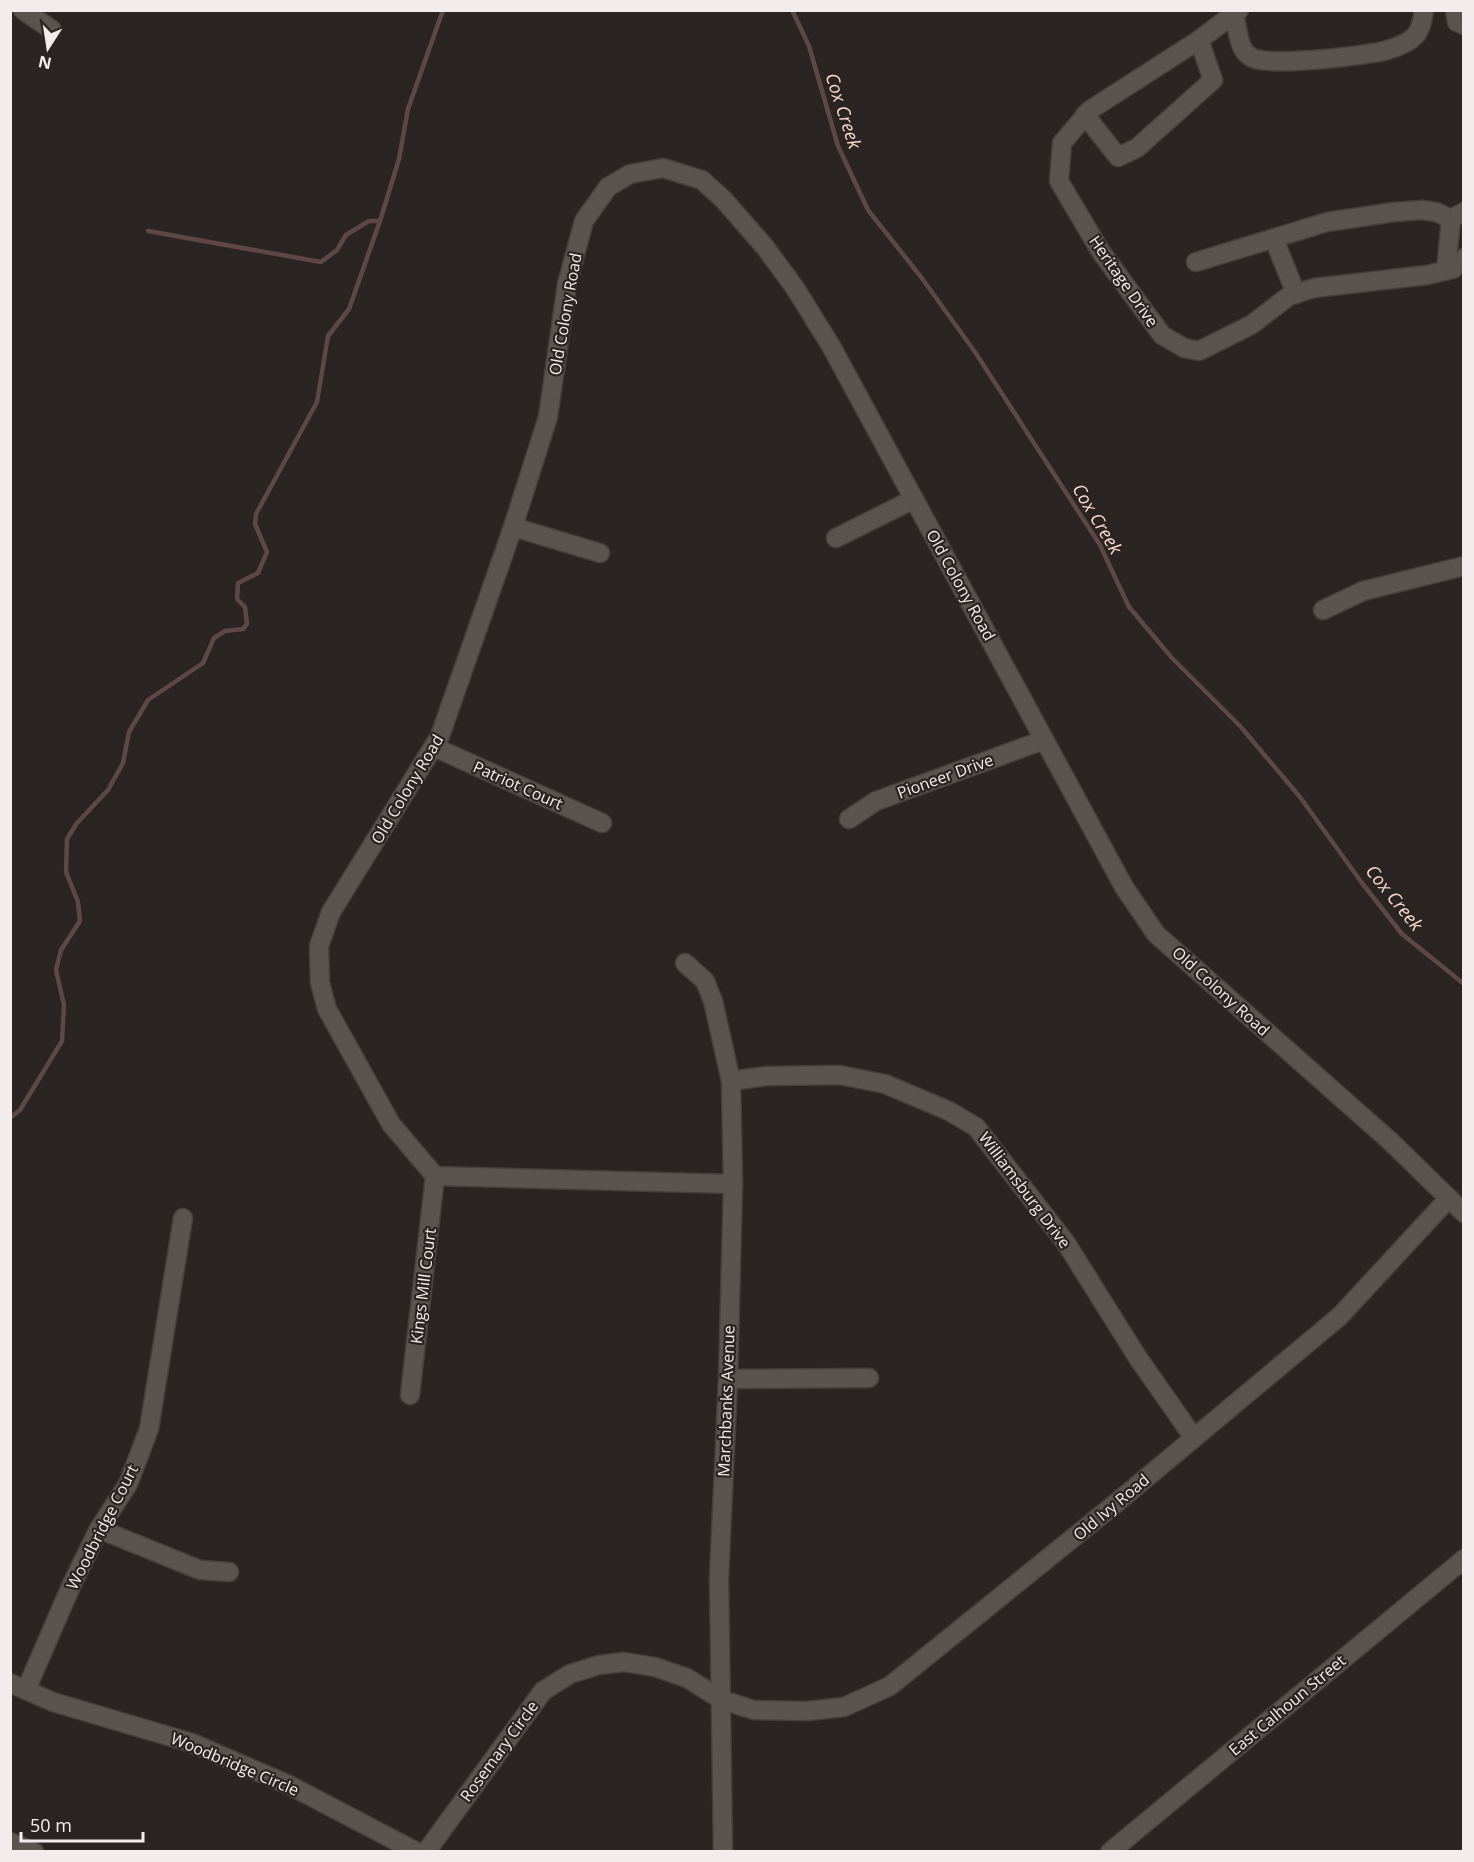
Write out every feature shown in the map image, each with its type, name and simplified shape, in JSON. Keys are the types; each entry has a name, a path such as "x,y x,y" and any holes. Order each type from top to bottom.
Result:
{"street":[{"path":"23,10 52,30"},
{"path":"1234,12 1240,42 1249,56 1274,62 1375,53 1407,42 1416,35 1424,10"},
{"path":"1455,10 1457,22 1464,25"},
{"name":"Heritage Drive","path":"1234,12 1199,40 1090,110 1062,143 1059,181 1101,252 1162,335 1184,348 1199,351 1251,325 1289,296 1314,288 1427,275 1454,266"},
{"path":"1085,116 1118,157 1137,148 1213,81 1199,40"},
{"name":"Old Colony Road","path":"435,1176 391,1124 327,1009 320,983 319,946 331,912 440,736 469,657 548,417 567,284 584,221 608,187 630,174 663,168 702,180 724,200 765,247 795,288 831,346 1124,887 1156,934 1389,1140 1464,1213"},
{"path":"1196,262 1327,222 1422,210 1457,216 1454,266"},
{"path":"1274,238 1296,294"},
{"path":"836,538 914,499"},
{"path":"513,527 600,553"},
{"path":"1323,610 1363,591 1464,566"},
{"name":"Pioneer Drive","path":"849,819 876,801 1044,740"},
{"name":"Patriot Court","path":"434,747 602,823"},
{"name":"Marchbanks Avenue","path":"685,963 705,981 713,1001 731,1081 733,1184 728,1379 719,1578 723,1851"},
{"name":"Williamsburg Drive","path":"731,1081 766,1076 840,1075 885,1084 948,1111 976,1127 1066,1243 1138,1358 1194,1438"},
{"path":"435,1176 733,1184"},
{"name":"Kings Mill Court","path":"410,1395 435,1176"},
{"name":"Old Ivy Road","path":"722,1700 754,1710 808,1711 844,1707 890,1686 937,1650 1340,1316 1449,1198"},
{"name":"Woodbridge Court","path":"18,1686 99,1529 128,1484 149,1429 183,1218"},
{"path":"728,1379 869,1378"},
{"path":"99,1529 200,1570 229,1572"},
{"name":"East Calhoun Street","path":"1110,1851 1464,1559"},
{"name":"Rosemary Circle","path":"426,1851 543,1691 570,1674 599,1665 624,1662 655,1667 687,1678 722,1700"},
{"name":"Woodbridge Circle","path":"18,1686 53,1702 192,1743 288,1785 417,1851"},
{"path":"10,1842 34,1851"}],"waterway":[{"path":"10,1118 20,1110 62,1041 64,1005 56,970 61,950 80,921 78,902 66,872 67,839 77,823 108,790 123,763 129,732 148,700 203,663 214,638 225,631 243,629 247,624 245,607 237,599 238,583 258,573 267,552 255,524 256,514 317,402 328,336 349,309 399,159 408,109 443,10"},
{"name":"Cox Creek","path":"792,10 809,46 838,146 868,210 921,277 975,352 1100,545 1129,607 1172,658 1240,726 1300,797 1402,934 1464,984"},
{"path":"148,231 321,262 337,250 346,235 369,221 380,221"}]}
